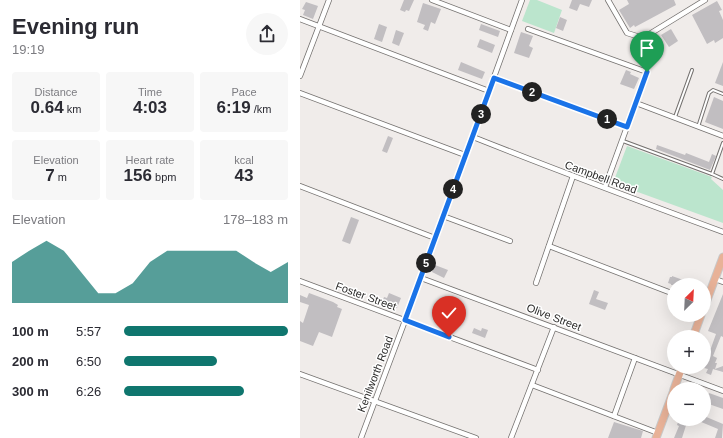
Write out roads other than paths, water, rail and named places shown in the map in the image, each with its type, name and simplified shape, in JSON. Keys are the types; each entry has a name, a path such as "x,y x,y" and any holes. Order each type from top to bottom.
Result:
{"main road":[{"path":"711,289 723,256"},
{"path":"676,382 679,375"},
{"path":"657,436 667,408"}],"street":[{"path":"300,76 329,0"},
{"path":"432,0 511,30"},
{"name":"Kenilworth Road","path":"361,438 522,0"},
{"path":"608,0 627,33 643,38 705,0"},
{"path":"300,19 489,91"},
{"path":"528,29 647,72 605,187"},
{"path":"494,78 627,127"},
{"path":"300,93 465,155"},
{"path":"636,103 723,136"},
{"name":"Campbell Road","path":"472,137 723,232"},
{"path":"536,284 573,176"},
{"path":"300,186 435,238"},
{"path":"443,216 510,241"},
{"path":"549,246 667,291"},
{"name":"Olive Street","path":"421,278 723,391"},
{"path":"715,279 723,282"},
{"name":"Foster Street","path":"300,281 538,370"},
{"path":"511,438 554,327"},
{"path":"614,416 635,358"},
{"path":"300,374 476,438"},
{"path":"532,385 614,416 657,436"}],"lane":[{"path":"675,119 692,70"},
{"path":"698,127 709,93 713,90 723,94"},
{"path":"622,141 723,179"},
{"path":"712,174 723,143"}]}
